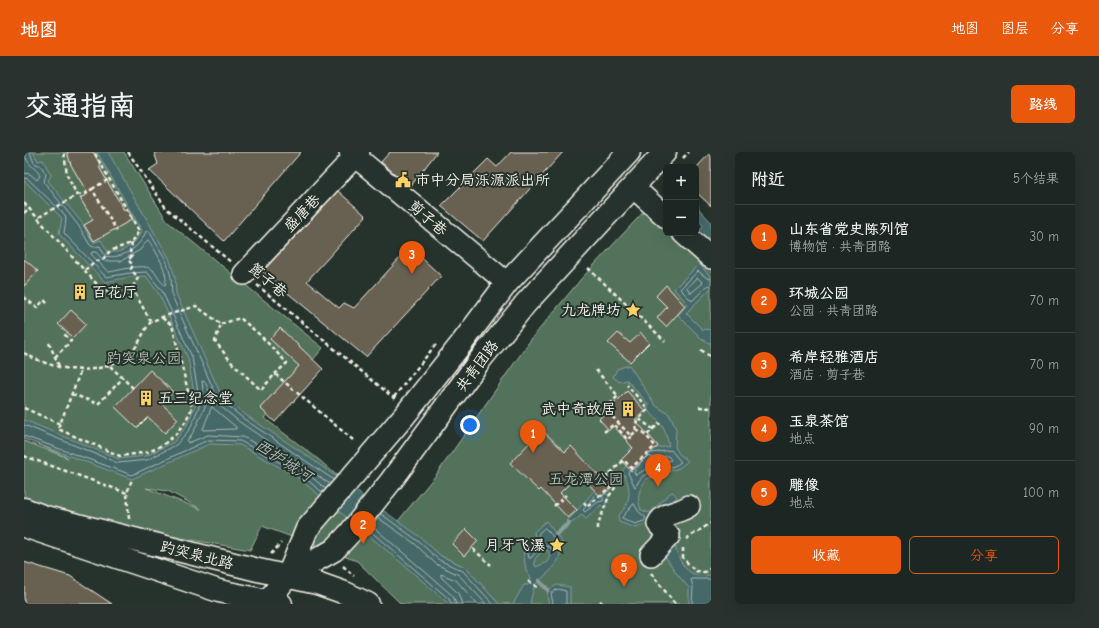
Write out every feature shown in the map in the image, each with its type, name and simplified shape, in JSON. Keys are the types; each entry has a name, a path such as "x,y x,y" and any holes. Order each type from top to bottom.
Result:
{"main road":[{"name":"共青团路","path":"272,603 288,576 307,529 405,415 462,344 507,283 630,152"},
{"name":"共青团路","path":"288,576 334,550 349,534 391,481 480,360 526,303 666,152"},
{"name":"趵突泉北路","path":"24,509 45,517 317,583 345,593 368,604"},
{"name":"趵突泉北路","path":"24,526 219,591 272,603"}],"street":[{"name":"盛唐巷","path":"244,274 355,154"},
{"name":"剪子巷","path":"355,154 507,283"},
{"path":"633,187 663,213"},
{"path":"686,236 711,258"},
{"path":"656,553 669,536 658,524 660,520 663,516 682,511 689,506"}],"path":[{"path":"64,152 67,175 77,195"},
{"path":"85,270 94,262 103,259 110,252 131,243 139,231 94,152"},
{"name":"篦子巷","path":"128,152 166,208 394,397 405,415"},
{"path":"39,218 71,197 86,193 109,179"},
{"path":"92,189 117,231"},
{"path":"24,203 103,291 132,288"},
{"path":"24,213 29,208"},
{"path":"131,243 132,248 130,251 132,256 128,260 133,265 132,269 138,278 132,288"},
{"path":"588,268 665,341"},
{"path":"132,288 151,322"},
{"path":"24,298 37,308 44,300 48,304"},
{"path":"24,353 40,362 93,371 110,366 132,351 151,322 196,306 221,324"},
{"path":"81,370 58,429 120,456 149,452 164,444 175,435 185,422 192,408 172,325 162,318"},
{"path":"240,318 260,335 286,363 261,390 236,367 215,341 221,324 240,318"},
{"path":"55,357 71,341 64,334"},
{"path":"49,343 58,366"},
{"path":"701,350 711,357"},
{"path":"110,366 133,388"},
{"path":"596,370 618,396 605,409 632,436"},
{"path":"275,374 353,440"},
{"path":"72,394 98,404 122,378"},
{"path":"604,432 614,424 627,439 636,431 635,424 648,409 628,385"},
{"path":"699,407 711,408"},
{"path":"24,408 60,424"},
{"path":"639,419 653,429"},
{"path":"645,435 660,423"},
{"path":"584,502 587,506 611,486 604,479 617,465 624,460 631,468 655,446 643,432 636,431"},
{"path":"24,456 127,493"},
{"path":"598,529 598,524 610,496 620,481 612,471"},
{"path":"130,524 127,493 132,479"},
{"path":"554,506 566,495"},
{"path":"711,523 682,541 683,558 689,567 695,572 705,572 711,568"},
{"path":"473,549 491,565"},
{"path":"656,553 675,604"},
{"path":"528,581 537,587"},
{"path":"600,601 603,604"}],"green space":[{"name":"趵突泉公园","path":"24,152 124,152 168,222 323,348 264,418 318,459 485,604 401,604 357,561 262,526 250,550 24,511 24,441 68,458 24,438","holes":["146,488 168,491 201,509"]},
{"name":"五龙潭公园","path":"650,205 663,217 663,236 684,236 711,262 711,604 499,604 465,567 441,556 398,521 436,475 532,338 581,279"}],"water":[{"name":"西护城河","path":"24,152 33,152 38,161 43,160 51,175 48,181 82,223 93,243 101,240 108,252 119,252 128,248 142,231 97,152 108,152 169,258 175,277 176,294 221,395 247,416 303,453 419,536 441,556 465,567 499,604 449,604 390,553 297,477 240,445 209,444 132,479 24,439 24,420 119,459 146,456 174,442 186,427 196,404 188,358 159,294 146,276 130,277 105,282 59,234 62,218 24,180"},
{"path":"699,209 711,222 711,236 709,238 703,239 699,232 703,226 699,219"},
{"path":"699,264 711,277 711,288 686,313 702,329 711,330 711,344 701,338 678,315 688,304 674,289"},
{"path":"629,365 656,406 669,414 676,429 675,447 679,454 688,461 679,468 646,479 639,494 641,510 650,513 670,493 673,492 677,497 670,505 673,534 678,555 682,564 688,571 698,576 711,575 711,604 689,604 689,588 677,574 654,540 646,524 636,528 619,522 618,516 626,506 629,494 628,483 622,471 631,461 628,450 643,438 653,449 669,446 662,426 648,411 648,404 627,380 620,382 613,377 617,369"},
{"path":"603,481 606,494 609,496 604,508 601,505 586,519 582,515 570,524 567,521"},
{"path":"546,521 562,542 559,559 550,571 534,586 530,604 513,604 524,585 528,585 531,578 526,571 523,548 535,537 534,532","holes":["543,549 548,551 550,555 547,562 536,567 534,563 535,559"]},
{"path":"557,585 570,587 570,604 549,604 547,596 548,590"}],"building":[{"path":"67,152 93,152 101,166 99,167 124,210 127,208 133,219 94,241 84,225 93,220 80,198 88,194 71,165"},
{"path":"154,152 301,152 224,241 149,170 158,164"},
{"name":"市中分局泺源派出所","path":"390,152 437,152 410,187 381,162"},
{"path":"511,152 563,152 483,241 441,206 488,159 497,167"},
{"path":"711,152 711,206 699,195 699,165"},
{"path":"338,191 366,216 307,281 339,308 344,303 354,308 410,247 441,276 366,357 262,272"},
{"path":"24,259 38,271 24,286"},
{"path":"666,285 685,306 666,327 657,318 667,307 656,296"},
{"path":"71,310 86,324 73,338 58,324"},
{"path":"280,328 323,369 275,422 260,408 299,366 270,339"},
{"path":"618,333 630,343 641,333 649,343 630,362 608,343"},
{"name":"五三纪念堂","path":"150,370 173,392 162,404 178,419 165,433 148,417 137,428 115,407"},
{"path":"627,391 645,411 635,420 658,446 631,471 621,460 633,448 614,426 609,430 599,419"},
{"path":"542,430 565,452 571,446 601,478 605,475 613,486 601,497 579,474 560,493 577,510 568,518 541,489 539,491 510,463"},
{"path":"466,529 478,541 464,556 452,544"},
{"path":"24,562 70,576 112,604 24,604"}],"waterway":[{"path":"556,534 569,523"},
{"path":"539,581 548,590"}],"place":[{"name":"市中分局泺源派出所","path":"403,180"},
{"name":"希岸轻雅酒店","path":"412,274"},
{"name":"百花厅","path":"80,292"},
{"name":"九龙牌坊","path":"633,310"},
{"name":"五三纪念堂","path":"146,398"},
{"name":"武中奇故居","path":"628,409"},
{"name":"山东省党史陈列馆","path":"533,453"},
{"name":"玉泉茶馆","path":"658,487"},
{"name":"环城公园","path":"363,544"},
{"name":"月牙飞瀑","path":"557,545"},
{"name":"雕像","path":"624,587"}]}
